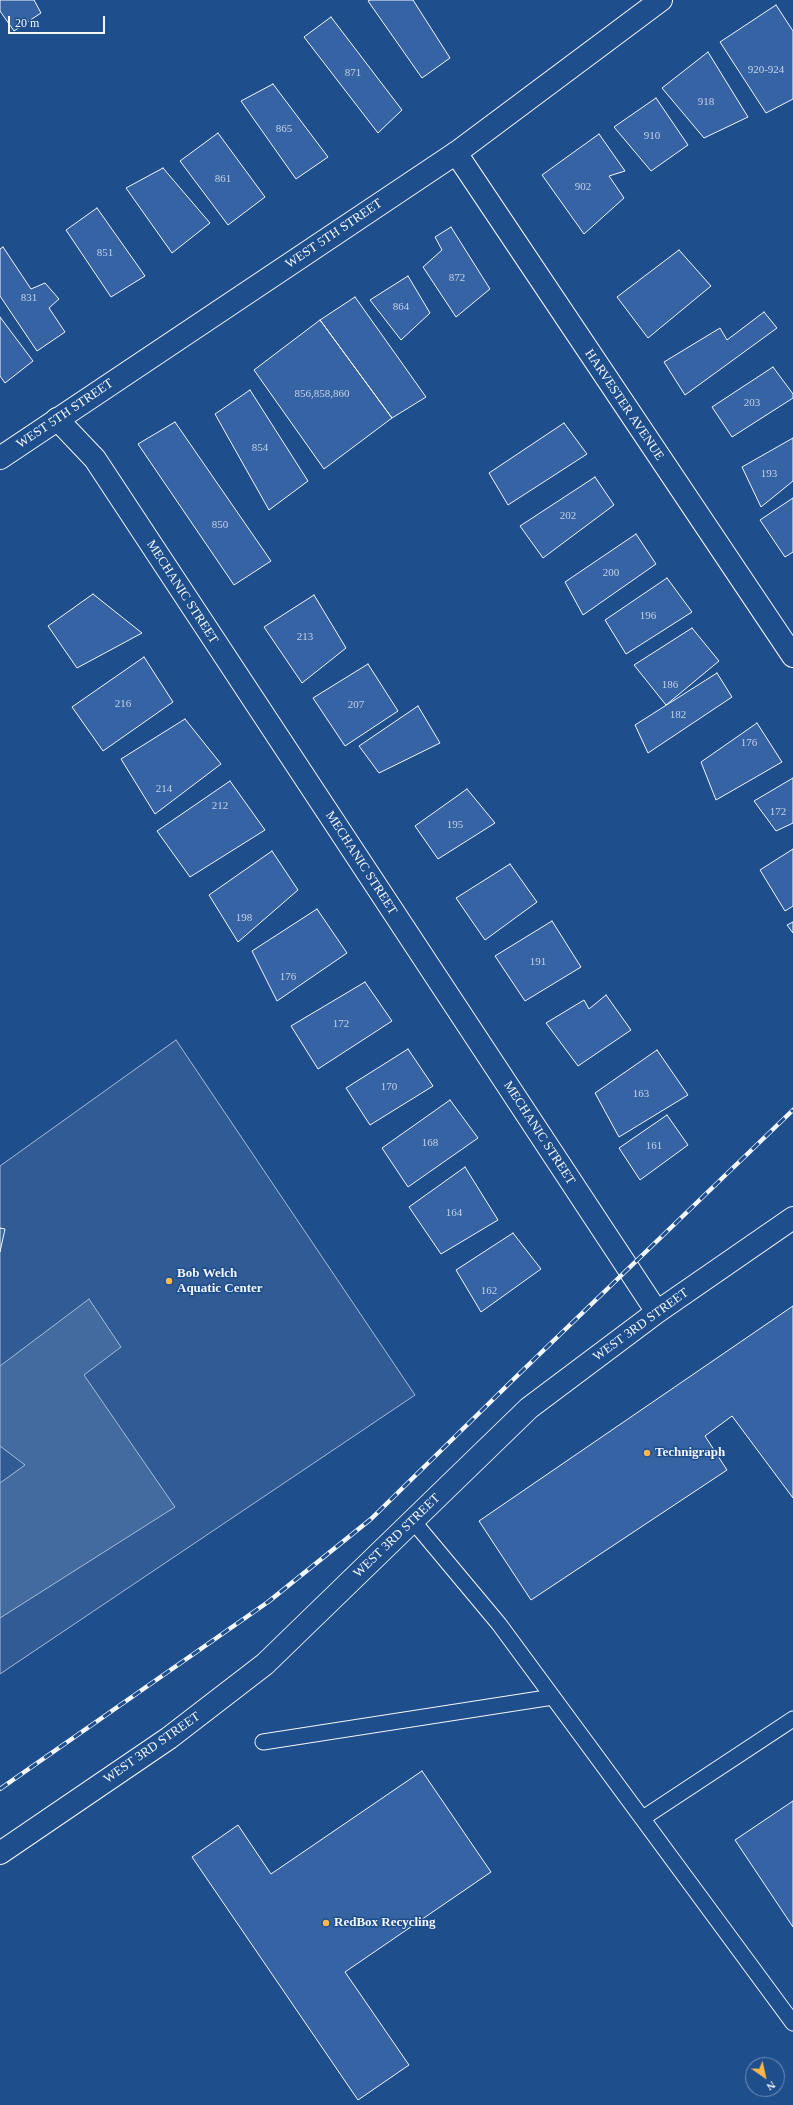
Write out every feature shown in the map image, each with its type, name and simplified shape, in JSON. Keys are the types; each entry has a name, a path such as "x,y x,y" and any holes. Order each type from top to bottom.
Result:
{"street":[{"name":"WEST 5TH STREET","path":"0,458 456,153 661,0"},
{"name":"HARVESTER AVENUE","path":"456,153 793,656"},
{"name":"MECHANIC STREET","path":"57,419 95,459 657,1312"},
{"name":"WEST 3RD STREET","path":"0,1853 170,1738 265,1664 529,1408 657,1312 793,1218"}],"lane":[{"path":"413,1521 499,1624 793,2023"},
{"path":"263,1742 553,1697"},
{"path":"643,1818 793,1719"}],"shaded area":[{"name":"Bob Welch Aquatic Center","path":"176,1040 415,1395 0,1674 0,1166"},
{"path":"89,1299 121,1347 84,1375 175,1507 0,1618 0,1483 25,1465 0,1446 0,1366"}],"building":[{"path":"0,0 34,0 41,13 14,31 0,11"},
{"path":"413,0 450,58 422,78 368,1"},
{"path":"776,5 793,31 793,99 766,113 720,42"},
{"path":"331,17 402,110 378,133 304,37"},
{"path":"708,52 748,117 704,138 662,88"},
{"path":"273,84 328,157 296,179 241,101"},
{"path":"656,98 688,145 651,171 614,127"},
{"path":"218,133 265,197 228,225 180,161"},
{"path":"599,134 625,171 609,176 624,198 584,234 542,175"},
{"path":"163,168 210,223 172,253 126,188"},
{"path":"97,208 145,276 111,297 66,230"},
{"path":"451,227 490,289 456,317 423,267 442,250 435,237"},
{"path":"3,247 31,289 45,283 59,299 49,308 65,332 37,351 0,296 0,249"},
{"path":"679,250 711,286 648,338 617,297"},
{"path":"408,276 430,313 401,340 370,300"},
{"path":"355,297 426,397 392,418 320,320"},
{"path":"764,312 777,328 685,395 664,362 720,328 727,340"},
{"path":"0,317 33,361 5,383 0,376"},
{"path":"320,320 392,418 324,469 254,370"},
{"path":"773,367 793,394 793,398 732,437 712,407"},
{"path":"250,390 308,481 269,510 215,414"},
{"path":"175,422 271,561 234,585 138,444"},
{"path":"564,423 587,454 508,505 489,473"},
{"path":"793,438 793,481 761,507 742,467"},
{"path":"595,477 614,505 543,558 520,526"},
{"path":"793,498 793,552 785,557 760,520"},
{"path":"636,534 656,564 583,615 565,582"},
{"path":"667,578 692,612 626,654 605,620"},
{"path":"93,594 142,633 77,668 48,626"},
{"path":"314,595 346,648 302,683 264,627"},
{"path":"692,628 719,661 666,705 634,665"},
{"path":"144,657 173,702 103,751 72,707"},
{"path":"368,664 398,711 345,746 313,698"},
{"path":"717,673 732,697 648,753 635,725"},
{"path":"418,706 440,743 379,773 359,746"},
{"path":"185,719 221,764 155,814 121,759"},
{"path":"757,723 782,762 716,800 701,762"},
{"path":"793,778 793,823 776,831 754,801"},
{"path":"230,781 265,830 190,877 157,831"},
{"path":"467,789 495,823 438,859 415,826"},
{"path":"793,849 793,906 785,911 760,870"},
{"path":"272,851 298,890 238,942 209,895"},
{"path":"510,864 537,902 485,940 456,898"},
{"path":"317,909 347,953 277,1001 252,951"},
{"path":"552,921 581,967 525,1001 495,956"},
{"path":"793,922 793,933 787,925"},
{"path":"365,982 392,1021 318,1069 291,1026"},
{"path":"606,995 631,1030 578,1066 546,1023 584,1000 589,1009"},
{"path":"408,1049 433,1086 370,1125 346,1088"},
{"path":"657,1050 688,1095 619,1137 595,1093"},
{"path":"450,1100 478,1138 408,1187 382,1148"},
{"path":"667,1115 688,1145 640,1180 619,1148"},
{"path":"465,1167 498,1220 441,1254 409,1207"},
{"path":"0,1228 5,1229 0,1252"},
{"path":"513,1233 541,1269 481,1312 456,1270"},
{"name":"Technigraph","path":"793,1306 793,1498 732,1416 705,1436 727,1470 531,1600 479,1521"},
{"name":"RedBox Recycling","path":"422,1771 491,1872 345,1972 409,2065 358,2100 192,1857 238,1825 271,1874"},
{"path":"793,1801 793,1927 735,1840"}],"railway":[{"path":"0,1789 268,1602 371,1519 793,1110"}],"place":[{"name":"Bob Welch Aquatic Center","path":"169,1281"},
{"name":"Technigraph","path":"647,1453"},
{"name":"RedBox Recycling","path":"326,1923"}]}
